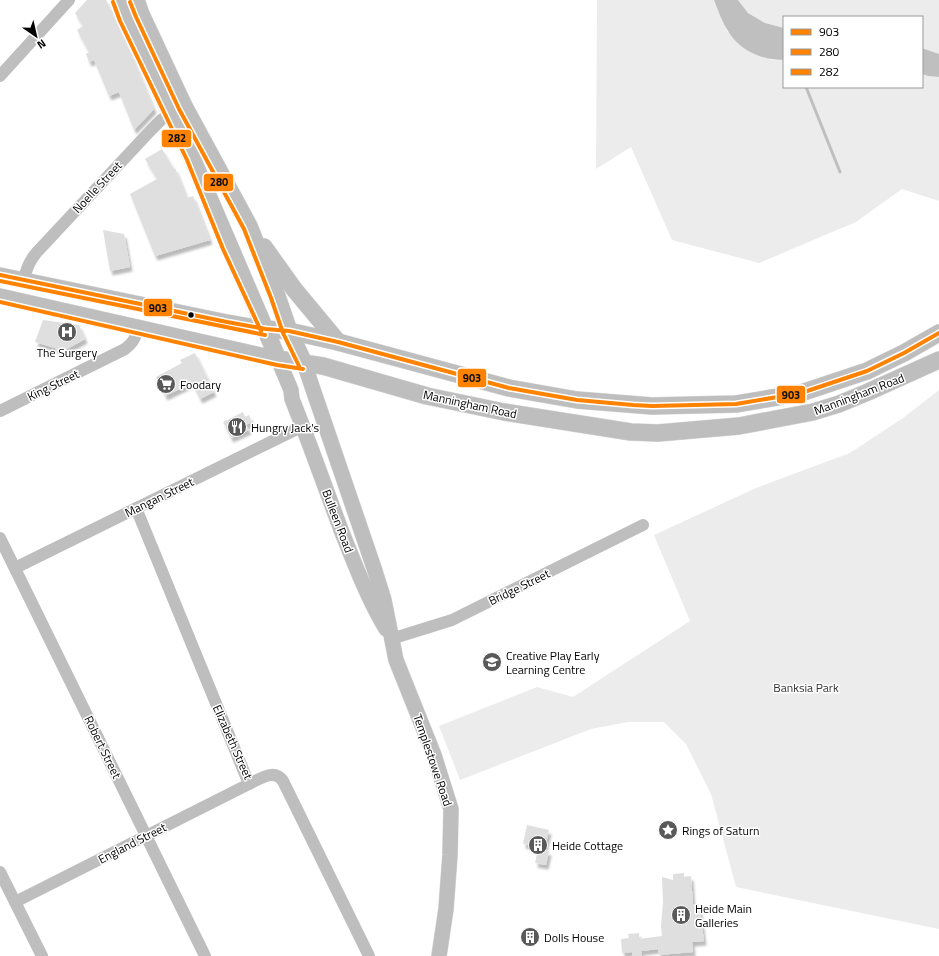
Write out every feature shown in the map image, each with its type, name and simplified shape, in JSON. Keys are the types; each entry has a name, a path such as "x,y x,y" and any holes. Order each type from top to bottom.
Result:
{"highway":[{"name":"Bulleen Road","path":"119,0 125,18 177,110 249,226 294,289 338,342"},
{"name":"Bulleen Road","path":"136,0 177,110 192,158 278,359"},
{"name":"Bulleen Road","path":"249,226 277,296 289,331 304,363"},
{"name":"Manningham Road","path":"266,329 289,331 338,342 517,389 578,400 646,406 736,404 801,394 867,371 904,353 939,333"},
{"name":"Manningham Road","path":"278,359 323,366 427,396 504,412 631,432 658,433 739,426 813,412 839,404 939,360"},
{"path":"684,406 684,431"}],"main road":[{"name":"Manningham Road","path":"0,275 266,329"},
{"name":"Manningham Road","path":"0,296 278,359"},
{"name":"Bulleen Road","path":"278,359 291,390 292,399 358,573 375,611 391,639"},
{"name":"Bulleen Road","path":"304,363 374,568 384,600 391,639"},
{"name":"Templestowe Road","path":"391,639 396,660 434,755 451,808 450,855 446,909 439,956"}],"street":[{"path":"0,76 69,0"},
{"name":"Noelle Street","path":"24,280 25,271 28,264 37,252 139,142 161,120 177,110"},
{"name":"King Street","path":"0,411 125,349 133,342 136,334 136,327"},
{"name":"Mangan Street","path":"15,568 303,426"},
{"name":"Elizabeth Street","path":"136,508 249,784 268,775 274,774 281,777 369,956"},
{"name":"Bridge Street","path":"391,639 452,620 643,526"},
{"name":"Robert Street","path":"0,538 205,956"},
{"name":"England Street","path":"15,902 249,784"},
{"path":"0,872 42,956"}],"green space":[{"path":"597,0 714,0 727,31 772,60 783,60 783,88 923,88 923,74 939,77 939,201 902,189 856,222 759,263 672,240 631,147 596,169"},
{"path":"738,0 939,0 939,54 923,48 923,16 783,16 783,28 765,23 748,13"},
{"name":"Banksia Park","path":"939,390 939,929 736,887 711,794 686,744 664,722 628,722 591,729 460,780 439,726 537,687 573,697 690,621 654,535 756,488 850,453 903,418"}],"shaded area":[{"path":"714,0 738,0 748,13 765,23 783,28 783,60 760,56 745,49 733,38 720,16"},
{"path":"923,48 939,54 939,77 923,74"}],"building":[{"path":"87,0 106,0 132,56 154,109 134,130 119,92 109,96 94,60 89,62 86,54 89,52 77,30 83,26 75,13"},
{"path":"162,149 174,169 175,168 187,198 193,196 210,240 155,256 130,194 157,179 145,159"},
{"path":"103,230 124,234 130,267 110,271"},
{"path":"43,320 79,325 85,339 58,354 55,348 35,342"},
{"path":"195,353 214,392 200,399 192,383 165,396 156,377 182,363 180,360"},
{"name":"Hungry Jack's","path":"243,412 245,417 249,415 252,422 246,425 249,430 231,438 223,422"},
{"name":"Heide Cottage","path":"527,825 549,830 545,848 523,844"},
{"path":"538,849 549,851 546,865 535,863"},
{"name":"Heide Main Galleries","path":"684,873 684,877 691,876 693,905 699,904 704,941 692,942 693,952 659,955 658,949 641,951 642,956 632,956 632,952 622,953 621,939 629,938 628,934 639,933 639,939 662,936 662,877 673,880 673,874"}],"waterway":[{"path":"806,88 840,172"}],"transit line":[{"name":"282","path":"113,2 120,21 187,160 223,249 261,331"},
{"name":"280","path":"130,2 179,109 244,229 283,333 299,366"},
{"name":"903","path":"0,275 227,322 266,329 289,331 338,342 509,388 577,400 633,405 736,404 801,393 867,371 904,353 939,333"},
{"name":"282","path":"0,281 265,335"},
{"name":"280","path":"0,302 277,365 303,369"}],"place":[{"name":"The Surgery","path":"67,332"},
{"name":"Foodary","path":"166,384"},
{"name":"Hungry Jack's","path":"237,427"},
{"name":"Creative Play Early Learning Centre","path":"492,662"},
{"name":"Rings of Saturn","path":"668,830"},
{"name":"Heide Cottage","path":"538,845"},
{"name":"Heide Main Galleries","path":"681,915"},
{"name":"Dolls House","path":"530,937"}]}
